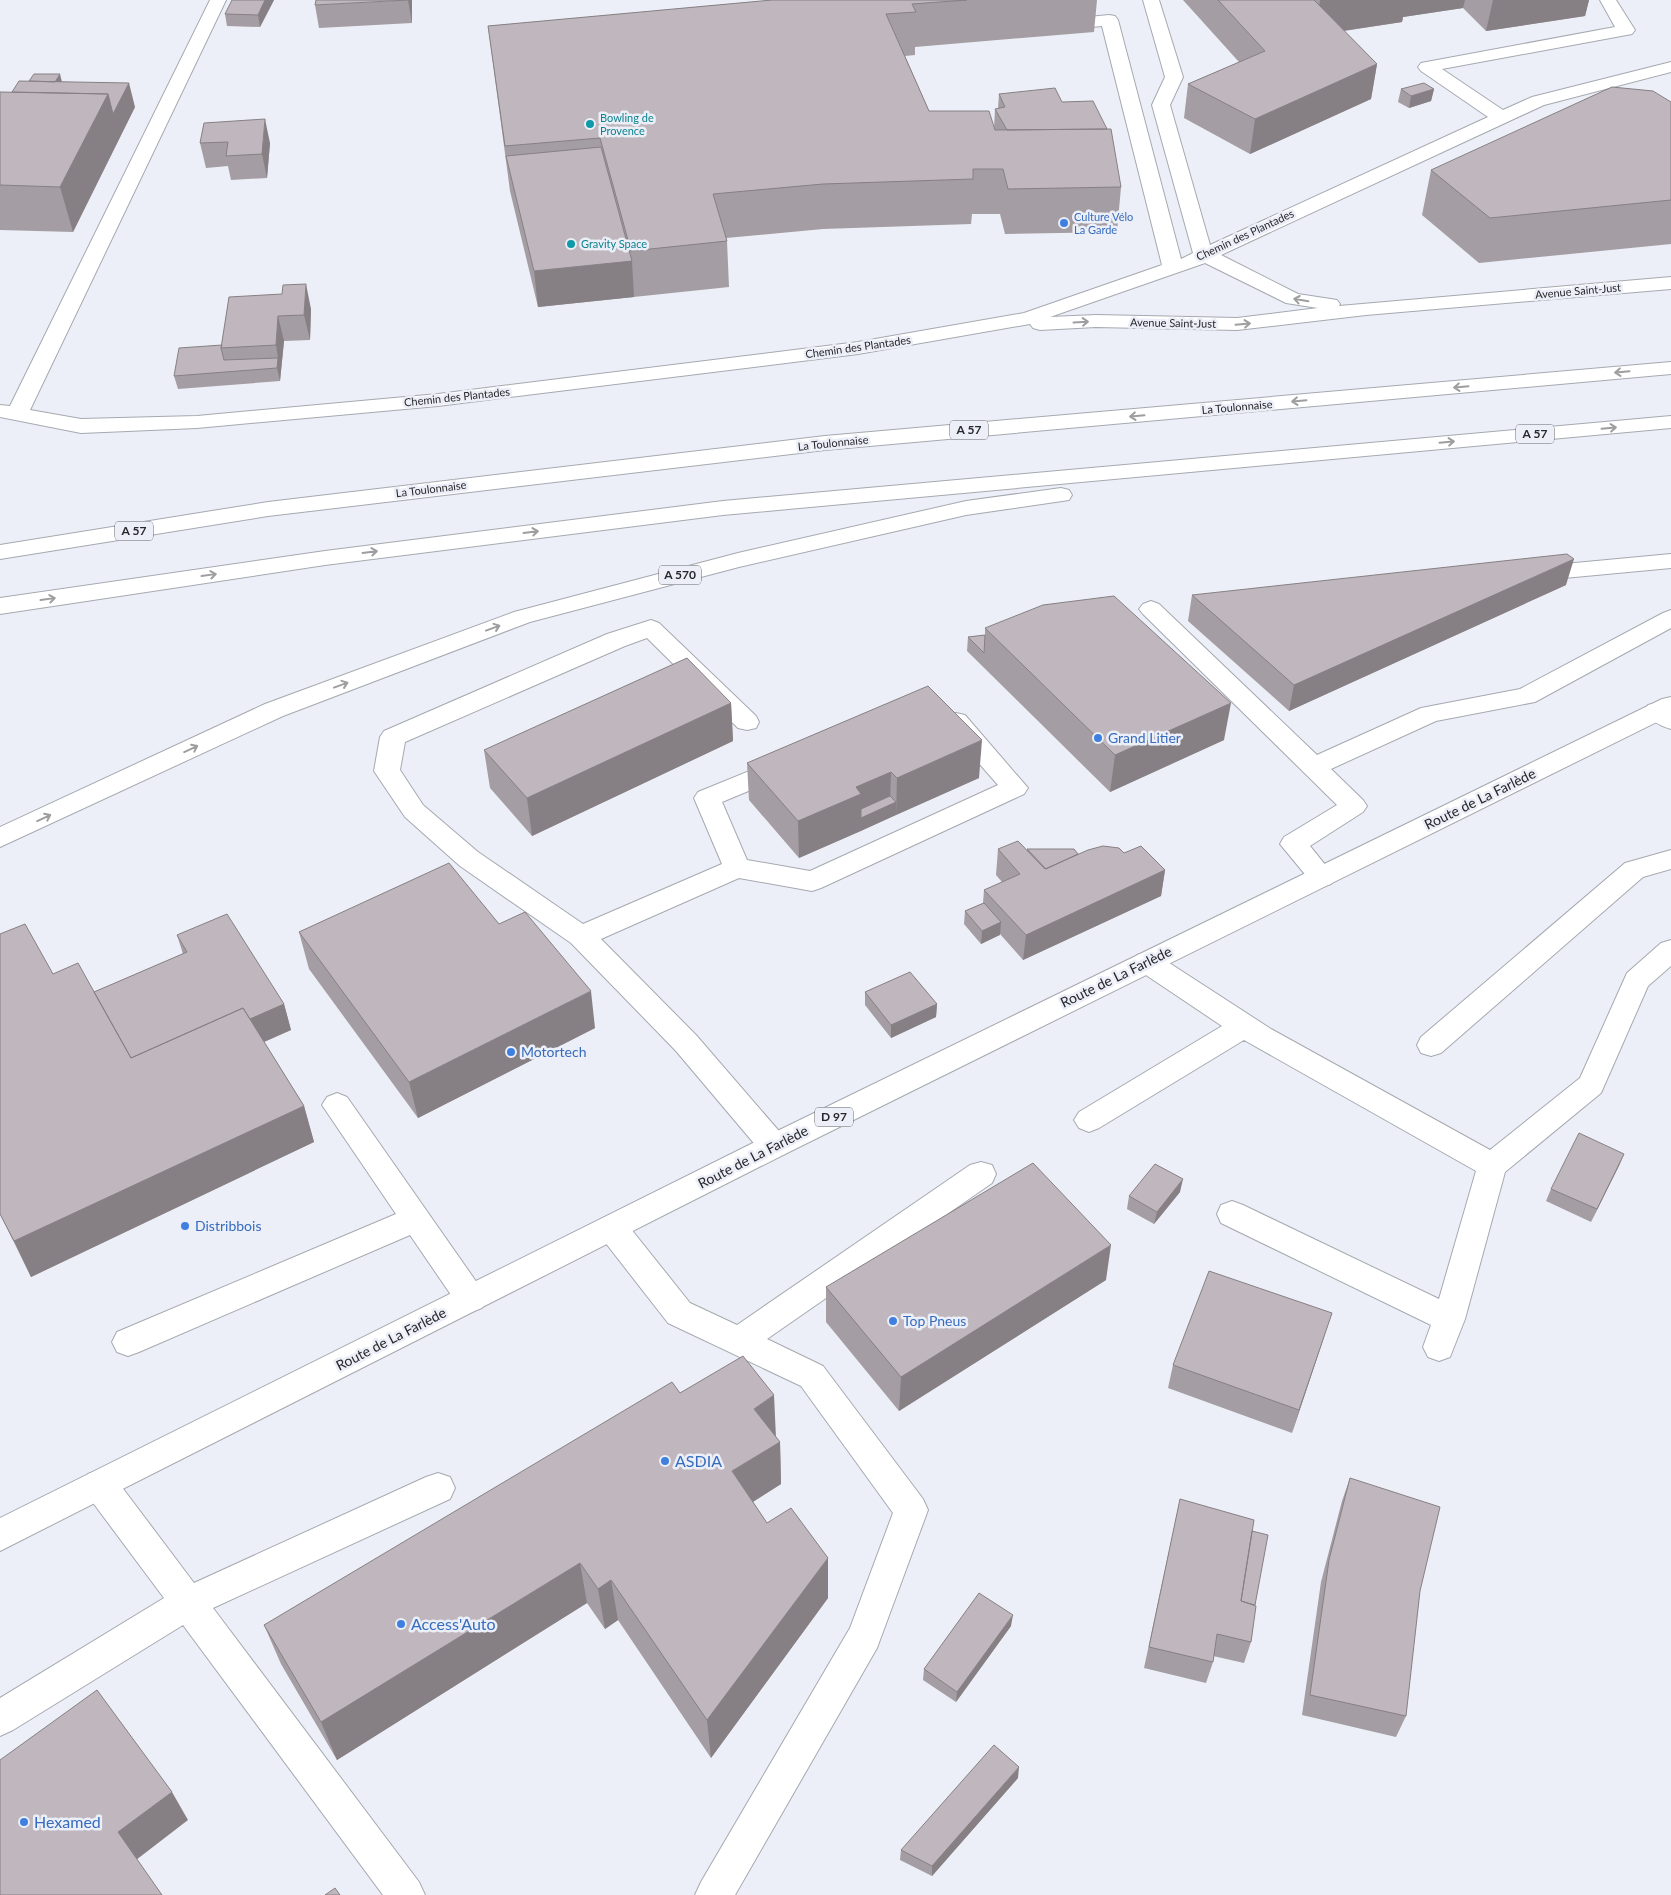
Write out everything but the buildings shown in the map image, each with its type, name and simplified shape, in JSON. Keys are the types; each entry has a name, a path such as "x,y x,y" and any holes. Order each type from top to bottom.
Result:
{"main road":[{"path":"9,413 218,0"},
{"path":"1151,0 1174,77 1161,105 1203,254"},
{"path":"1502,118 1427,67 1626,30 1608,0"},
{"path":"1040,26 1109,20 1173,268"},
{"name":"Chemin des Plantades","path":"9,413 81,426 197,422 438,400 858,348 1028,318 1186,264 1203,254 1538,102 1671,67"},
{"name":"Avenue Saint-Just","path":"1203,254 1293,299 1366,309"},
{"name":"Avenue Saint-Just","path":"979,327 1096,321 1237,324 1366,309 1671,283"},
{"name":"La Toulonnaise","path":"0,552 268,509 825,443 1671,368"},
{"name":"A 57","path":"0,606 325,558 723,508 1671,422"},
{"name":"A 570","path":"0,838 274,710 522,617 738,560 966,508 1399,446"},
{"path":"0,540 268,509"},
{"path":"1512,576 1671,561"},
{"path":"1151,609 1354,806 1293,844 1322,877"},
{"path":"1313,766 1430,714 1526,696 1671,618"},
{"path":"748,722 651,628 616,640 392,737 387,771 414,811 469,859 581,936 686,1043 774,1146"},
{"path":"581,936 737,868 812,881 1015,788 939,702"},
{"name":"Route de La Farlède","path":"0,1535 774,1146 1147,962 1666,712"},
{"path":"737,868 707,798 805,757"},
{"path":"1431,1045 1634,870 1671,859"},
{"path":"1232,1214 1444,1333 1492,1166 1591,1085 1637,980 1671,950"},
{"path":"1147,962 1245,1026 1492,1166"},
{"path":"1089,1120 1245,1026"},
{"path":"337,1105 471,1299"},
{"path":"739,1341 981,1174"},
{"path":"128,1342 416,1219"},
{"path":"612,1228 679,1313 812,1376 910,1510 865,1636 714,1895"},
{"path":"100,1485 406,1895"},
{"path":"0,1718 187,1603 438,1488"}],"place":[{"name":"Bowling de Provence","path":"590,124"},
{"name":"Culture Vélo La Garde","path":"1064,223"},
{"name":"Gravity Space","path":"571,244"},
{"name":"Grand Litier","path":"1098,738"},
{"name":"Motortech","path":"511,1052"},
{"name":"Distribbois","path":"185,1226"},
{"name":"Top Pneus","path":"893,1321"},
{"name":"ASDIA","path":"665,1461"},
{"name":"Access'Auto","path":"401,1624"},
{"name":"Hexamed","path":"24,1822"}]}
